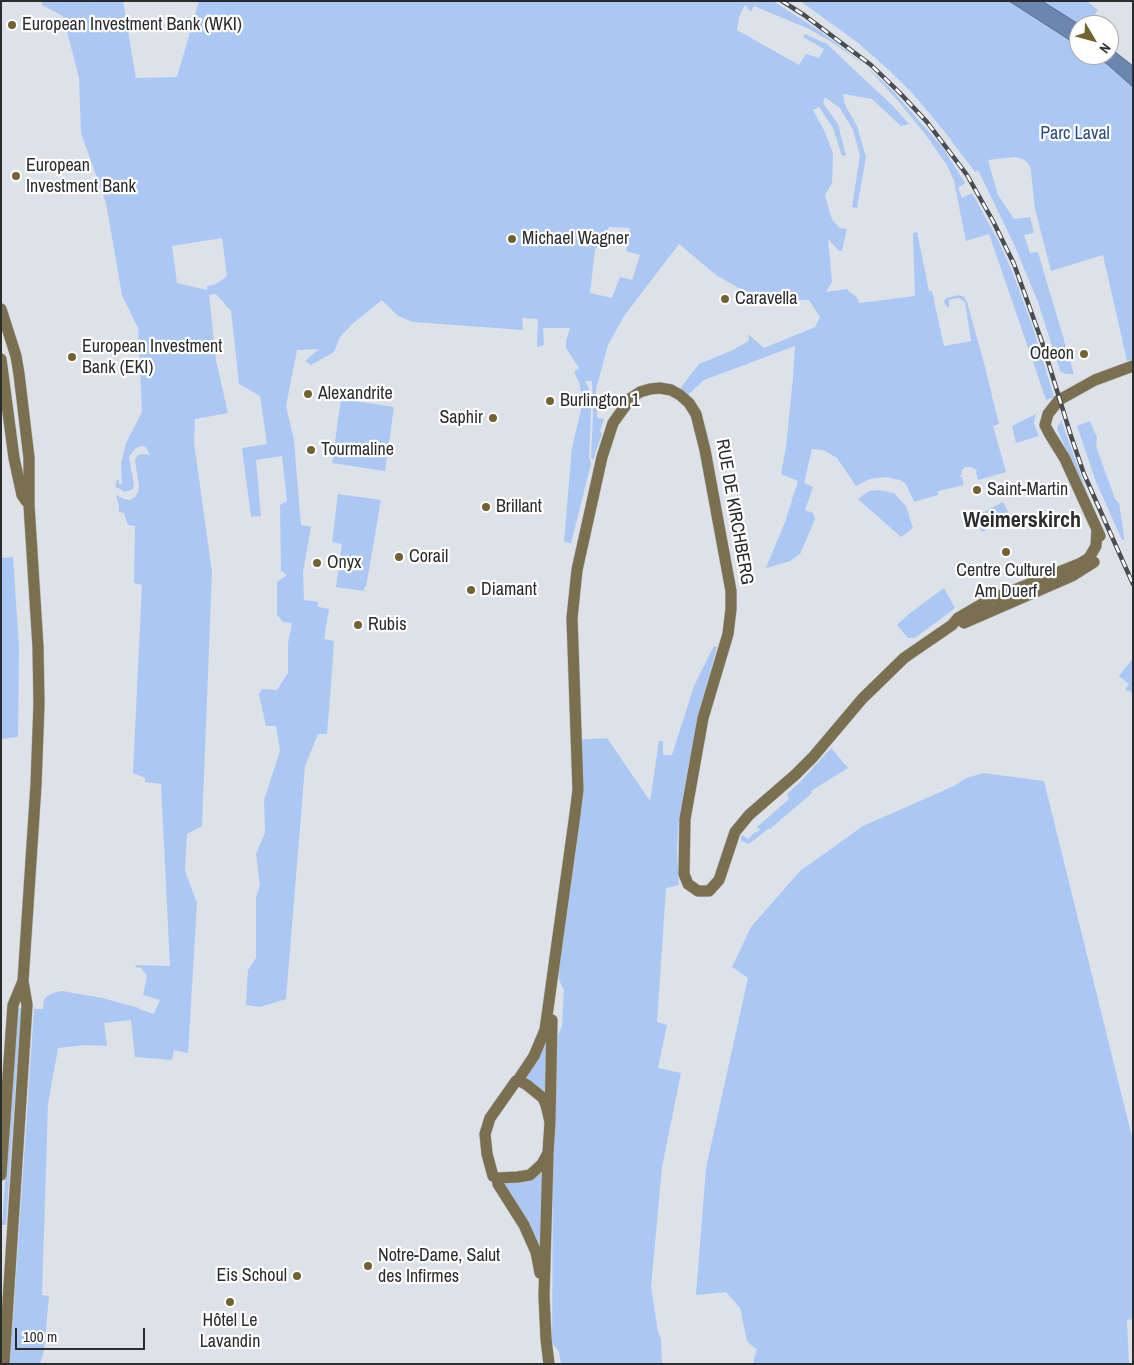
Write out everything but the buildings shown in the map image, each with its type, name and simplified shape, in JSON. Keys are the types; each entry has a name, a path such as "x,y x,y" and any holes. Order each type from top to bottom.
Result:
{"main road":[{"path":"1,309 19,374 29,458 29,505 38,647 36,784 22,981 27,1006 4,1364"},
{"path":"1,359 14,458 22,495 29,505"},
{"name":"RUE DE KIRCHBERG","path":"544,1296 536,1252 524,1225 489,1167 485,1134 490,1118 534,1056 542,1041 545,1030 578,790 572,618 574,587 580,550 602,457 613,423 621,410 631,398 640,392 660,388 671,390 680,395 696,414 705,450 731,591 728,634 703,718 685,819 684,874 688,884 693,889 704,892 714,887 721,874 735,832 749,814 813,757 862,699 904,658 952,625 962,623 1021,592 1049,581 1089,558 1096,546 1097,530 1065,459 1048,433 1046,425 1048,414 1059,400 1095,380 1133,366"},
{"name":"RUE DE KIRCHBERG","path":"544,1296 553,971"},
{"path":"1,1175 13,1004 22,981"},
{"name":"RUE DE KIRCHBERG","path":"518,1080 536,1091 543,1098 550,1122"},
{"path":"497,1178 530,1175 542,1164 548,1154"},
{"path":"544,1296 549,1364"}],"green space":[{"path":"42,1 123,1 136,78 177,77 199,1 773,1 820,31 866,66 809,29 754,6 751,12 745,5 739,17 737,30 799,65 806,54 819,58 824,49 803,37 805,34 827,44 893,106 909,124 901,126 872,99 843,94 845,105 857,126 866,157 857,208 852,207 860,155 853,130 840,108 825,97 823,103 838,124 846,155 842,156 833,128 819,107 813,110 825,132 833,154 832,183 825,195 832,220 840,228 847,229 842,251 839,251 828,239 832,282 826,292 848,289 848,291 856,296 859,303 915,296 913,233 917,232 929,291 932,291 944,346 971,341 965,302 959,298 949,300 949,307 947,307 944,302 946,298 958,295 964,297 967,302 999,424 993,426 1006,472 978,480 977,470 966,467 959,476 962,477 964,485 938,491 938,495 914,502 906,484 900,480 886,477 870,479 856,486 837,458 823,450 812,449 804,483 813,487 805,510 813,513 815,519 800,554 790,561 766,568 785,522 798,481 781,474 786,447 795,346 704,380 688,395 680,389 699,364 747,342 749,340 748,334 764,348 815,327 820,317 809,300 756,298 716,275 679,244 624,316 608,345 596,389 597,418 604,419 600,431 602,434 593,460 591,457 592,381 585,381 589,389 591,410 589,457 591,464 571,543 564,542 572,448 583,401 579,382 574,372 579,368 566,348 570,328 543,328 544,345 537,347 538,319 522,318 523,330 413,322 398,316 382,300 352,324 340,337 334,352 311,365 305,361 319,349 297,350 286,406 294,440 301,525 311,527 303,572 304,600 318,602 318,607 329,609 324,639 334,641 332,672 327,734 318,734 305,766 286,999 260,1007 246,1005 248,970 256,958 256,898 260,885 256,854 265,833 264,800 280,751 276,726 266,726 259,694 262,689 277,690 288,673 288,643 292,623 283,622 277,615 277,582 287,575 281,571 280,505 287,501 282,456 256,460 261,516 251,517 242,448 267,444 260,396 239,384 231,311 216,294 209,295 216,360 228,413 195,419 194,443 212,572 202,826 187,834 185,871 197,903 188,1053 174,1050 172,1060 135,1057 131,1020 104,1023 107,1046 84,1045 58,1048 48,1104 42,1295 49,1296 44,1351 40,1364 10,1364 34,1009 43,1009 46,997 62,991 102,998 154,1014 160,1000 143,995 147,976 141,968 135,965 170,966 161,784 145,782 145,778 133,773 142,585 134,583 135,526 128,525 124,513 119,512 116,495 130,500 135,497 139,486 135,460 138,455 150,455 146,447 140,446 129,457 133,489 125,492 115,486 117,480 119,480 119,484 122,484 121,464 126,443 142,412 138,328 122,295 106,203 81,133 79,78 63,16 42,5","holes":["609,227 630,228 626,251 640,255 632,280 620,277 612,298 590,293 595,250","222,238 227,276 216,284 207,286 207,290 177,283 172,246"]},
{"name":"Parc Laval","path":"800,1 1009,1 1069,40 1069,65 1108,65 1133,87 1133,359 1127,361 1103,255 1051,271 1035,209 1029,164 1023,159 1015,157 988,160 998,195 1014,219 1030,217 1034,233 1024,235 1030,253 1038,252 1074,374 1066,374 1060,371 1038,302 1013,242 978,170 975,172 914,95 857,42"},
{"path":"1042,1 1087,1 1098,10 1094,15 1069,15 1069,18"},
{"path":"866,66 892,90 943,148 965,183 958,188 962,198 972,193 1000,244 1014,276 1033,328 1054,397 1046,400 989,234 966,241 954,181 947,165 899,102"},
{"path":"341,399 394,407 385,471 332,463"},
{"path":"1036,414 1034,424 1039,436 1016,443 1012,426"},
{"path":"1061,420 1089,498 1057,429"},
{"path":"1090,421 1097,438 1096,446 1115,499 1119,503 1124,540 1122,540 1096,482 1077,426"},
{"path":"879,490 894,493 906,506 913,528 901,537 858,499 869,491"},
{"path":"338,494 381,500 364,591 336,587 342,544 332,542"},
{"path":"1003,502 1010,516 982,532 974,517"},
{"path":"13,557 19,647 18,737 1,739 1,558"},
{"path":"944,588 955,608 915,638 908,638 897,625"},
{"path":"714,646 717,647 698,717 679,818 677,851 679,885 666,888 657,1022 667,1025 658,1068 681,1073 662,1167 651,1287 658,1332 661,1339 662,1364 561,1364 559,1352 552,1343 553,1173 557,1038 562,1026 564,990 559,980 560,922 575,814 576,740 607,738 650,801 659,741 663,741 663,755 672,755 694,686"},
{"path":"1133,658 1133,694 1125,690 1129,684 1119,676"},
{"path":"831,748 848,768 811,791 812,793 770,829 749,844 741,841 743,835 748,839 760,830 757,827 789,799 787,794"},
{"path":"984,773 1044,781 1133,1141 1133,1319 1127,1320 1129,1364 754,1364 757,1350 747,1341 740,1308 726,1292 696,1295 706,1168 748,978 732,967 751,927 800,871 863,826 954,786 966,778"},
{"path":"17,1008 21,1008 6,1225 2,1225"},
{"path":"546,1042 548,1043 545,1094 525,1079"},
{"path":"542,1170 540,1249 502,1181"}],"shaded area":[{"path":"1009,1 1042,1 1069,18 1069,40"},
{"path":"1119,55 1133,66 1133,87 1108,65 1119,65"}],"railway":[{"path":"782,1 871,65 927,122 967,175 993,221 1014,264 1042,342 1084,474 1133,584"}],"place":[{"name":"European Investment Bank (WKI)","path":"12,25"},
{"name":"European Investment Bank","path":"16,176"},
{"name":"Michael Wagner","path":"512,239"},
{"name":"Caravella","path":"725,299"},
{"name":"Odeon","path":"1084,354"},
{"name":"European Investment Bank (EKI)","path":"72,357"},
{"name":"Alexandrite","path":"308,394"},
{"name":"Burlington 1","path":"550,401"},
{"name":"Saphir","path":"493,418"},
{"name":"Tourmaline","path":"311,450"},
{"name":"Saint-Martin","path":"977,490"},
{"name":"Brillant","path":"486,507"},
{"name":"Centre Culturel Am Duerf","path":"1006,552"},
{"name":"Corail","path":"399,557"},
{"name":"Onyx","path":"317,563"},
{"name":"Diamant","path":"471,590"},
{"name":"Rubis","path":"358,625"},
{"name":"Notre-Dame, Salut des Infirmes","path":"368,1266"},
{"name":"Eis Schoul","path":"297,1276"},
{"name":"Hôtel Le Lavandin","path":"230,1302"}],"district":[{"name":"Weimerskirch","path":"1022,521"}]}
